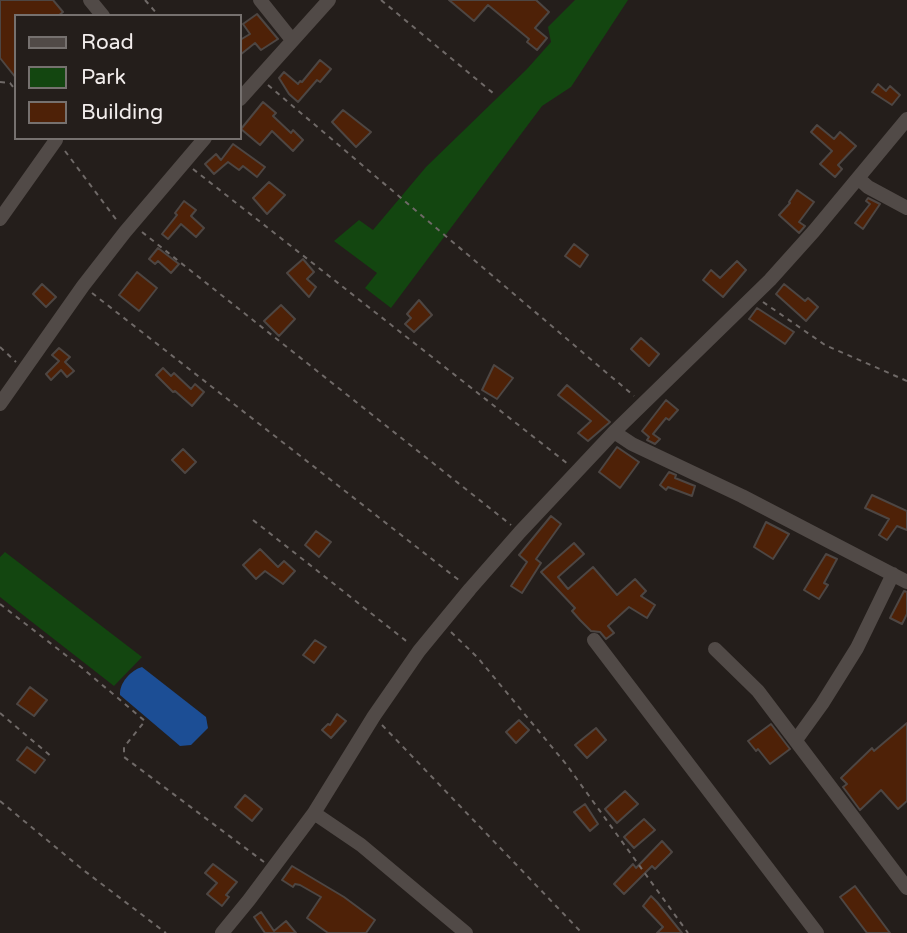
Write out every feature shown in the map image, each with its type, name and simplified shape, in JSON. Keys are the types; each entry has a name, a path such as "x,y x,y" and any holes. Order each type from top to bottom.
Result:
{"street":[{"path":"90,0 101,14"},
{"path":"260,0 292,40"},
{"path":"242,97 329,0"},
{"path":"222,933 314,813 374,716 441,623 520,532 614,432 753,296 814,231 907,119"},
{"path":"0,219 56,140"},
{"path":"0,404 83,286 202,140"},
{"path":"858,178 868,187 907,208"},
{"path":"614,432 632,444 742,496 907,582"},
{"path":"796,740 857,648 892,574"},
{"path":"594,640 817,933"},
{"path":"715,649 758,691 907,888"},
{"path":"314,813 360,845 466,933"}],"path":[{"path":"145,0 157,14"},
{"path":"380,0 493,93"},
{"path":"259,77 643,404"},
{"path":"56,140 128,228 153,239 520,532"},
{"path":"184,162 577,471"},
{"path":"83,286 470,589"},
{"path":"753,296 825,345 907,382"},
{"path":"0,347 24,371"},
{"path":"253,520 419,651"},
{"path":"0,604 145,721 124,747 124,757 273,869"},
{"path":"441,623 478,658 566,764 688,933"},
{"path":"0,713 53,758"},
{"path":"374,716 582,933"},
{"path":"0,801 82,869 166,933"}],"green space":[{"path":"575,0 628,0 571,87 542,106 391,308 365,288 377,273 334,241 359,220 373,230 426,167 527,69 551,42 548,27"},
{"path":"5,552 142,657 114,686 0,597 0,557"}],"water":[{"path":"142,667 206,717 208,728 191,745 180,746 120,695 126,678"}],"building":[{"path":"0,0 53,0 63,12 60,14 14,14 14,76 0,58"},
{"path":"449,0 536,0 549,12 535,28 547,38 537,50 527,42 529,39 488,5 474,21"},
{"path":"257,14 278,39 261,50 255,43 242,53 242,39 250,34 243,24"},
{"path":"320,60 331,69 320,82 317,80 298,102 279,78 284,72 298,84"},
{"path":"878,84 886,91 890,86 900,95 892,105 872,92"},
{"path":"263,102 276,113 273,116 303,140 293,151 272,131 260,145 242,128"},
{"path":"343,110 371,132 356,147 332,122"},
{"path":"817,125 834,139 840,132 856,146 838,165 842,169 835,177 820,164 832,151 811,132"},
{"path":"233,144 265,167 257,177 243,166 239,170 228,162 214,174 205,164 216,154 221,160"},
{"path":"269,182 285,195 267,214 253,198"},
{"path":"797,190 814,202 799,222 805,226 799,233 779,215"},
{"path":"868,198 880,204 863,229 855,223 870,204 866,201"},
{"path":"184,201 196,210 191,216 204,228 196,237 181,224 168,239 162,234"},
{"path":"574,244 588,255 580,267 565,256"},
{"path":"158,248 179,264 171,273 158,261 155,264 149,259"},
{"path":"303,259 314,272 307,279 316,287 309,297 287,273"},
{"path":"737,261 746,270 723,297 703,280 711,270 720,278"},
{"path":"137,272 157,288 139,311 119,295"},
{"path":"42,284 56,297 46,307 33,294"},
{"path":"784,284 805,301 808,298 818,307 806,321 776,294"},
{"path":"419,300 432,315 414,332 405,324 411,318 407,314"},
{"path":"281,305 295,319 279,336 264,321"},
{"path":"757,308 794,332 785,344 749,319"},
{"path":"641,338 659,354 649,366 631,349"},
{"path":"59,348 70,357 65,362 74,371 67,377 61,370 51,380 46,374 59,361 52,355"},
{"path":"494,365 513,378 497,399 482,390"},
{"path":"163,368 171,376 174,373 191,389 195,384 204,392 192,406 156,375"},
{"path":"567,385 610,422 588,441 578,433 591,421 558,395"},
{"path":"666,400 678,410 669,420 666,418 653,434 660,439 655,444 647,440 649,437 642,431"},
{"path":"617,447 639,462 620,488 599,472"},
{"path":"183,449 196,462 185,473 172,460"},
{"path":"669,472 676,475 675,478 695,486 692,496 668,487 666,490 660,485"},
{"path":"872,495 907,511 907,530 897,526 887,540 879,535 889,519 865,508"},
{"path":"551,516 561,524 536,559 541,563 522,593 511,586 527,562 519,555"},
{"path":"766,522 789,534 773,559 754,547"},
{"path":"316,531 331,542 319,557 305,545"},
{"path":"574,543 584,554 558,577 568,589 593,567 617,595 635,579 646,591 641,596 655,605 647,618 629,607 608,626 614,633 606,639 600,632 591,631 580,620 572,611 575,608 541,572"},
{"path":"260,549 278,567 284,561 295,571 283,584 265,571 256,579 243,565"},
{"path":"826,554 837,559 824,583 828,585 819,599 804,590"},
{"path":"904,591 907,592 907,614 902,624 890,618"},
{"path":"315,640 326,647 314,663 303,655"},
{"path":"30,687 47,700 34,716 17,704"},
{"path":"337,714 346,721 331,738 322,730 330,725"},
{"path":"519,720 529,730 516,743 506,732"},
{"path":"907,723 907,801 898,809 881,790 860,810 843,787 847,784 841,778 872,748 874,751"},
{"path":"771,724 790,749 770,764 748,741"},
{"path":"596,728 606,740 587,758 575,745"},
{"path":"27,747 45,760 35,773 17,760"},
{"path":"625,791 638,804 617,823 605,809"},
{"path":"245,795 262,809 252,821 235,807"},
{"path":"585,804 598,824 590,831 574,812"},
{"path":"644,819 655,830 634,848 624,837"},
{"path":"662,841 672,852 655,869 652,866 624,894 614,884 633,864 636,868"},
{"path":"213,864 237,882 226,895 229,897 222,906 207,894 217,883 205,873"},
{"path":"292,866 344,897 375,920 366,933 328,933 307,918 321,897 300,885 295,884 293,887 282,880"},
{"path":"855,886 890,933 867,933 840,897"},
{"path":"651,896 682,933 657,933 663,927 643,906"},
{"path":"261,912 274,931 286,921 296,933 265,933 254,917"}]}
